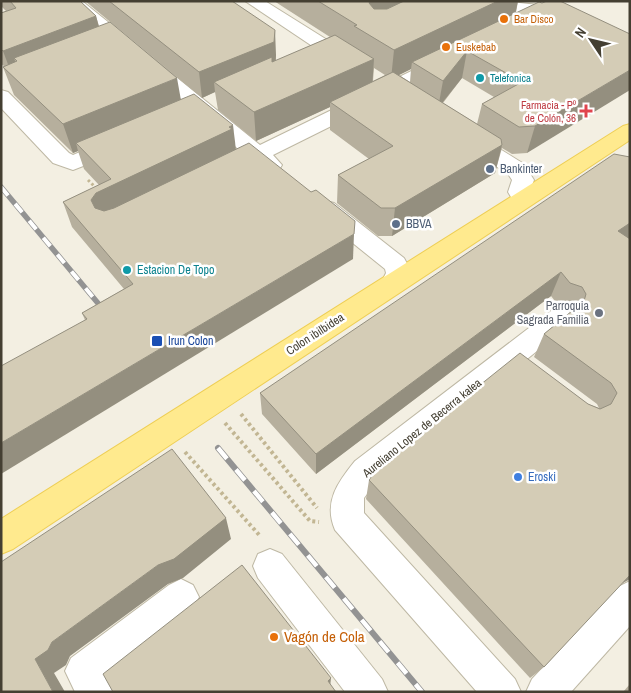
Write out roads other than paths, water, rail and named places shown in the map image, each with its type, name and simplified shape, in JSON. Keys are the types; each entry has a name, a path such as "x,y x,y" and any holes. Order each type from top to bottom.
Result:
{"main road":[{"name":"Colon ibilbidea","path":"1,538 209,404 519,192 583,157 627,142"},
{"path":"583,157 589,161 627,142"},
{"path":"583,157 627,142"},
{"name":"Colon ibilbidea","path":"1,521 396,276 583,157"}],"street":[{"path":"71,1 110,45 201,109 285,176"},
{"path":"253,1 412,103"},
{"path":"427,9 445,1 554,8 513,29"},
{"path":"309,62 333,51"},
{"path":"213,176 257,154 376,79 461,54"},
{"path":"4,90 60,158 73,164 137,136"},
{"path":"452,128 516,169 523,180 519,192"},
{"path":"307,194 395,264 396,276"},
{"name":"Aureliano Lopez de Becerra kalea","path":"502,692 347,519 348,494 366,470 522,366 560,318"},
{"path":"270,566 369,692"},
{"path":"96,692 84,671 181,597"},
{"path":"545,692 630,599"}],"railway":[{"path":"1,187 107,314"},
{"path":"218,448 422,692"}],"place":[{"name":"Bar Disco","path":"504,19"},
{"name":"Euskebab","path":"446,47"},
{"name":"Telefonica","path":"480,78"},
{"name":"Farmacia - Pº de Colón, 36","path":"586,111"},
{"name":"Bankinter","path":"490,169"},
{"name":"BBVA","path":"396,224"},
{"name":"Estacion De Topo","path":"127,270"},
{"name":"Parroquia Sagrada Familia","path":"599,313"},
{"name":"Irun Colon","path":"157,341"},
{"name":"Eroski","path":"518,477"},
{"name":"Vagón de Cola","path":"274,637"}]}
